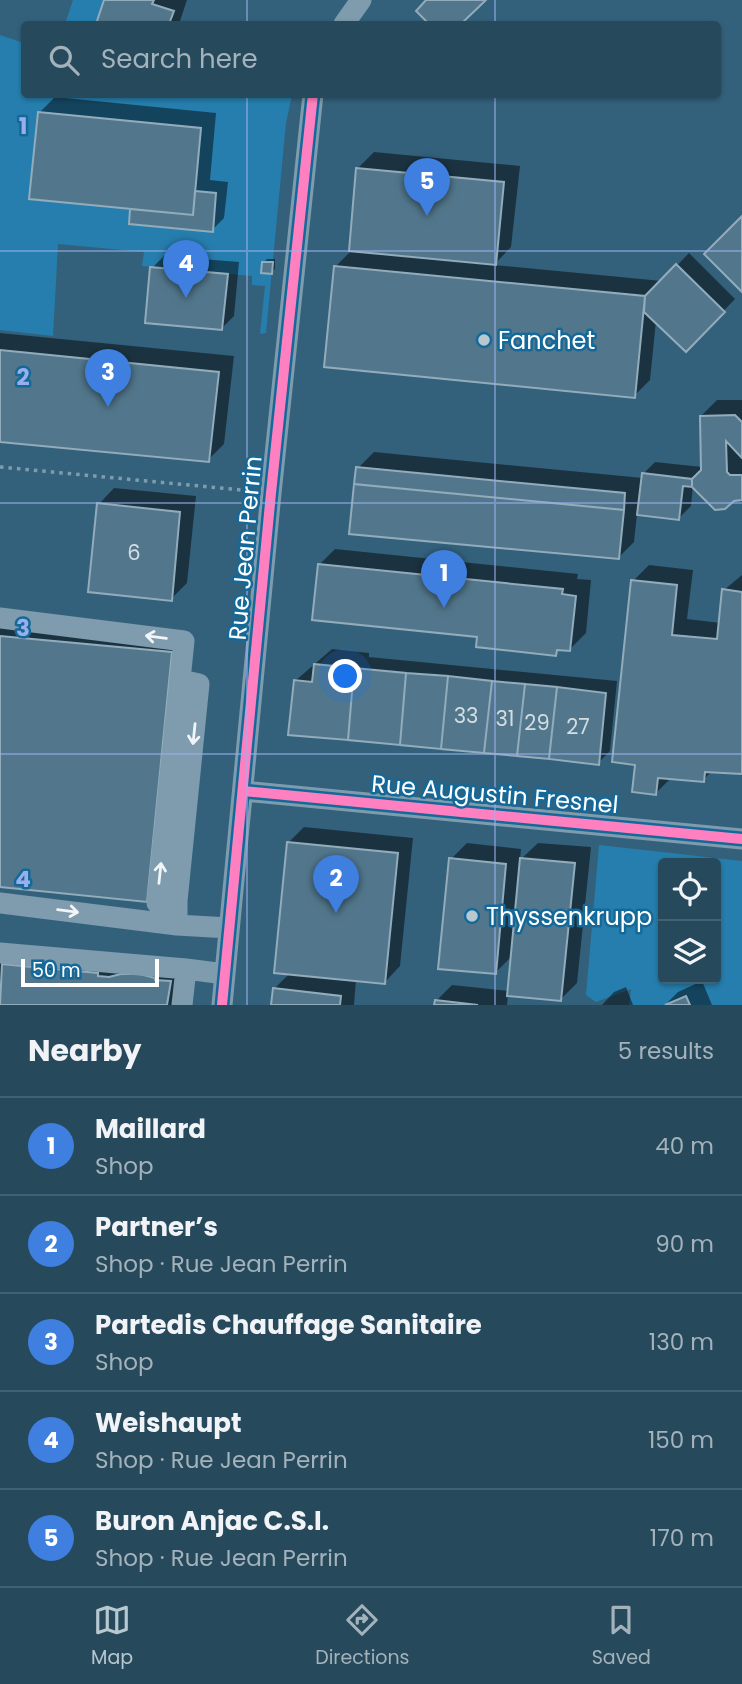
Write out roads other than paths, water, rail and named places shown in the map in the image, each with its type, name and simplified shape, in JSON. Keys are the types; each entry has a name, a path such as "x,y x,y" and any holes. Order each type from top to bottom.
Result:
{"street":[{"path":"346,21 361,0"},
{"name":"Rue Jean Perrin","path":"222,1005 271,493 313,98"},
{"path":"0,618 184,640 181,680 198,684 177,925"},
{"name":"Rue Augustin Fresnel","path":"243,791 742,839"},
{"path":"0,903 177,925 229,928"},
{"path":"0,953 225,974"},
{"path":"182,1005 186,969"}],"place":[{"name":"Buron Anjac C.S.I.","path":"427,216"},
{"name":"Weishaupt","path":"186,298"},
{"name":"Fanchet","path":"484,340"},
{"name":"Partedis Chauffage Sanitaire","path":"108,407"},
{"name":"Maillard","path":"444,608"},
{"name":"Partner’s","path":"336,913"},
{"name":"Thyssenkrupp","path":"472,916"}]}
